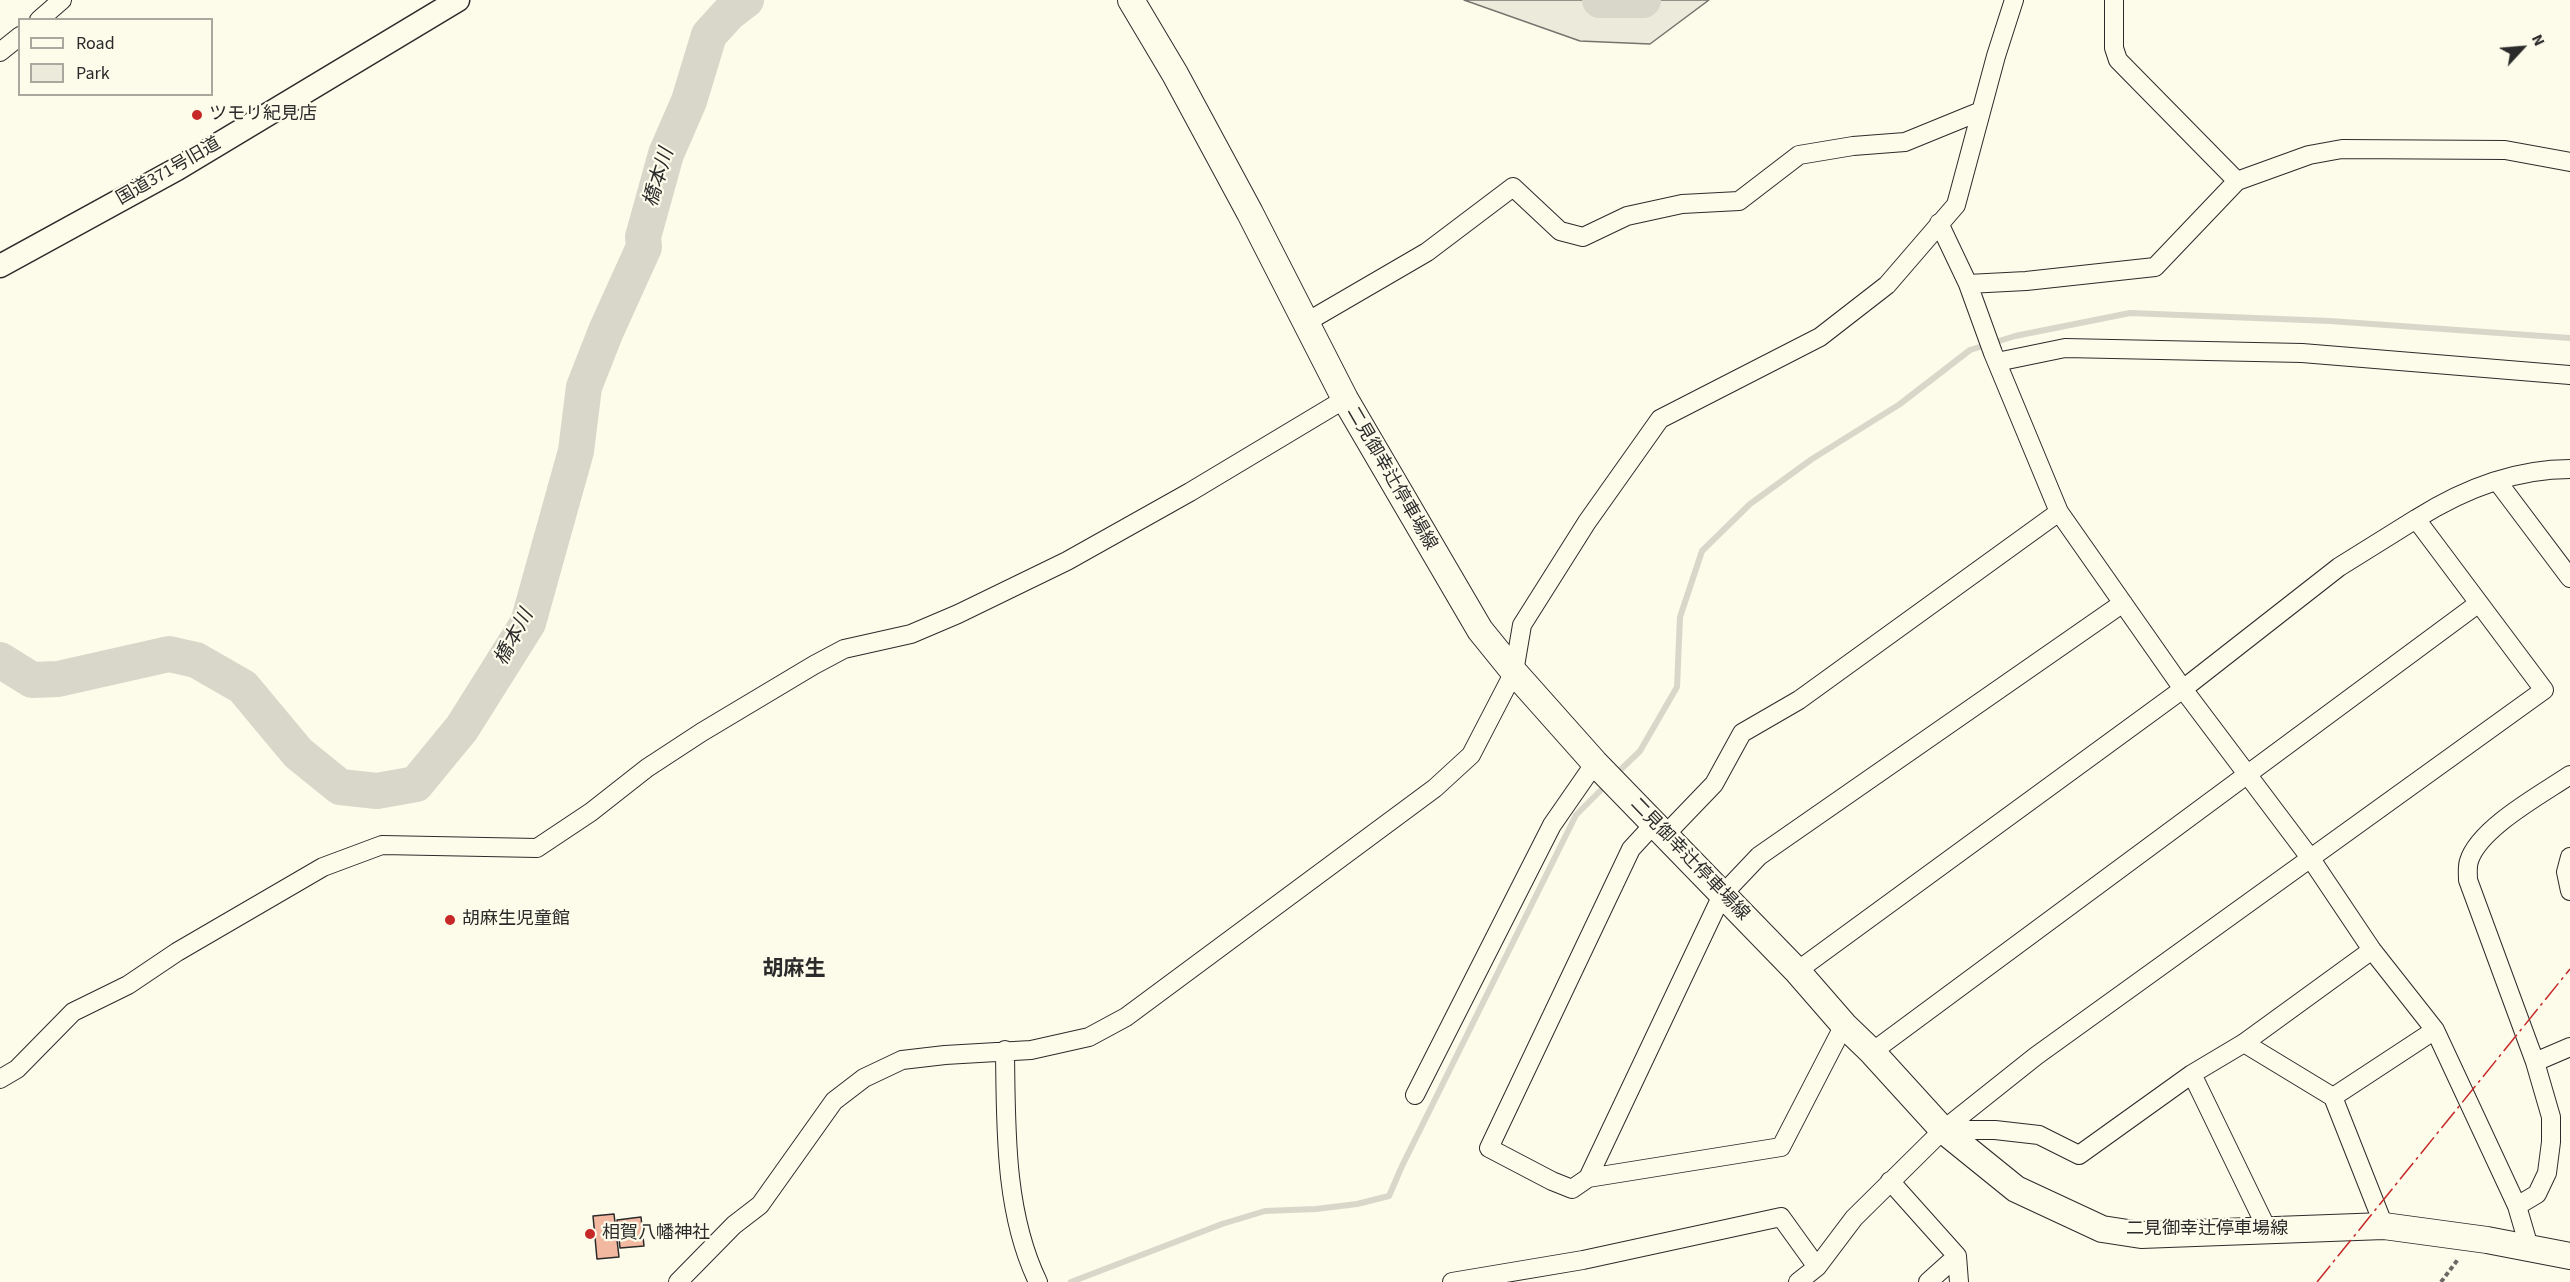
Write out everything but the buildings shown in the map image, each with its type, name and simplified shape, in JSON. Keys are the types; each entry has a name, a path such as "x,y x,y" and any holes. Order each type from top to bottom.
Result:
{"main road":[{"name":"二見御幸辻停車場線","path":"1131,0 1195,112 1345,399 1480,630 1596,765 1797,971 1844,1025 1872,1052 1943,1130 2016,1190 2102,1229 2141,1235 2385,1226 2529,1247 2570,1256"}],"street":[{"path":"41,18 62,0"},
{"name":"国道371号旧道","path":"0,266 177,169 458,0"},
{"path":"678,1282 734,1225 760,1205 834,1101 864,1078 902,1060 1005,1050 1031,1050 1089,1037 1126,1017 1435,788 1471,755 1514,672 1522,625 1587,522 1660,419 1820,337 1887,285 1956,205 2014,0"},
{"path":"2114,0 2114,48 2118,60 2237,180"},
{"path":"0,52 18,38"},
{"path":"1305,323 1427,252 1513,187 1560,231 1583,237 1627,216 1682,204 1739,201 1799,155 1852,146 1905,142 1981,111"},
{"path":"1970,291 2026,281 2155,267 2237,180 2309,155 2342,149 2505,150 2570,162"},
{"path":"1939,223 1970,291 2059,512 2183,689 2312,860 2372,950 2435,1030 2517,1206 2529,1247"},
{"path":"1995,357 2065,348 2290,353 2570,375"},
{"path":"0,1079 17,1069 73,1012 128,985 177,952 323,867 382,845 537,848 591,812 656,762 814,665 844,649 911,634 958,614 1067,561 1190,492 1345,399"},
{"path":"1797,971 2183,689 2339,567 2438,505 2497,481 2548,469 2570,469"},
{"path":"2497,481 2570,578"},
{"path":"1844,1025 1781,1148 1588,1178 1572,1189 1489,1148 1631,849 1660,830 1714,784 1742,733 1799,700 2059,512"},
{"path":"1798,1282 1817,1267 1854,1218 1943,1130 2036,1056 2312,860 2544,690 2416,519"},
{"path":"1588,1178 1722,895 1759,856 2123,603"},
{"path":"1872,1052 2479,603"},
{"path":"1415,1095 1552,825 1596,765"},
{"path":"2517,1206 2537,1194 2547,1173 2551,1117 2535,1062 2468,880 2469,862 2476,847 2489,831 2570,775"},
{"path":"2570,857 2566,872 2570,891"},
{"path":"1943,1130 1995,1130 2040,1135 2079,1155 2192,1074 2244,1043 2372,950"},
{"path":"2333,1097 2435,1030"},
{"path":"2244,1043 2333,1097 2385,1226"},
{"path":"2535,1062 2570,1047"},
{"path":"1005,1050 1006,1151 1024,1251 1035,1276"},
{"path":"2192,1074 2268,1231"},
{"path":"1890,1181 1958,1256 1959,1282"},
{"path":"1452,1282 1583,1260 1782,1217 1817,1267"},
{"path":"1928,1282 1958,1256"}],"green space":[{"path":"1464,0 1709,0 1650,44 1580,41"}],"waterway":[{"name":"橋本川","path":"0,660 32,680 58,679 169,654 196,660 243,687 298,753 340,787 377,791 416,784 462,728 528,623 576,451 584,387 606,331 644,247 643,237 666,154 689,101 709,35 729,13 746,0"},
{"name":"橋本川","path":"1600,0 1643,0"},
{"path":"1614,776 1640,751 1677,687 1680,617 1702,551 1750,504 1812,459 1900,404 1970,350 2015,336 2130,313 2330,321 2570,338"},
{"path":"1071,1282 1222,1224 1265,1211 1316,1209 1357,1204 1389,1196 1576,815 1607,784"}],"power":[{"path":"2317,1282 2570,969"}],"place":[{"name":"ツモリ紀見店","path":"197,115"},
{"name":"胡麻生児童館","path":"450,920"},
{"name":"相賀八幡神社","path":"590,1234"}],"district":[{"name":"胡麻生","path":"794,970"}]}
